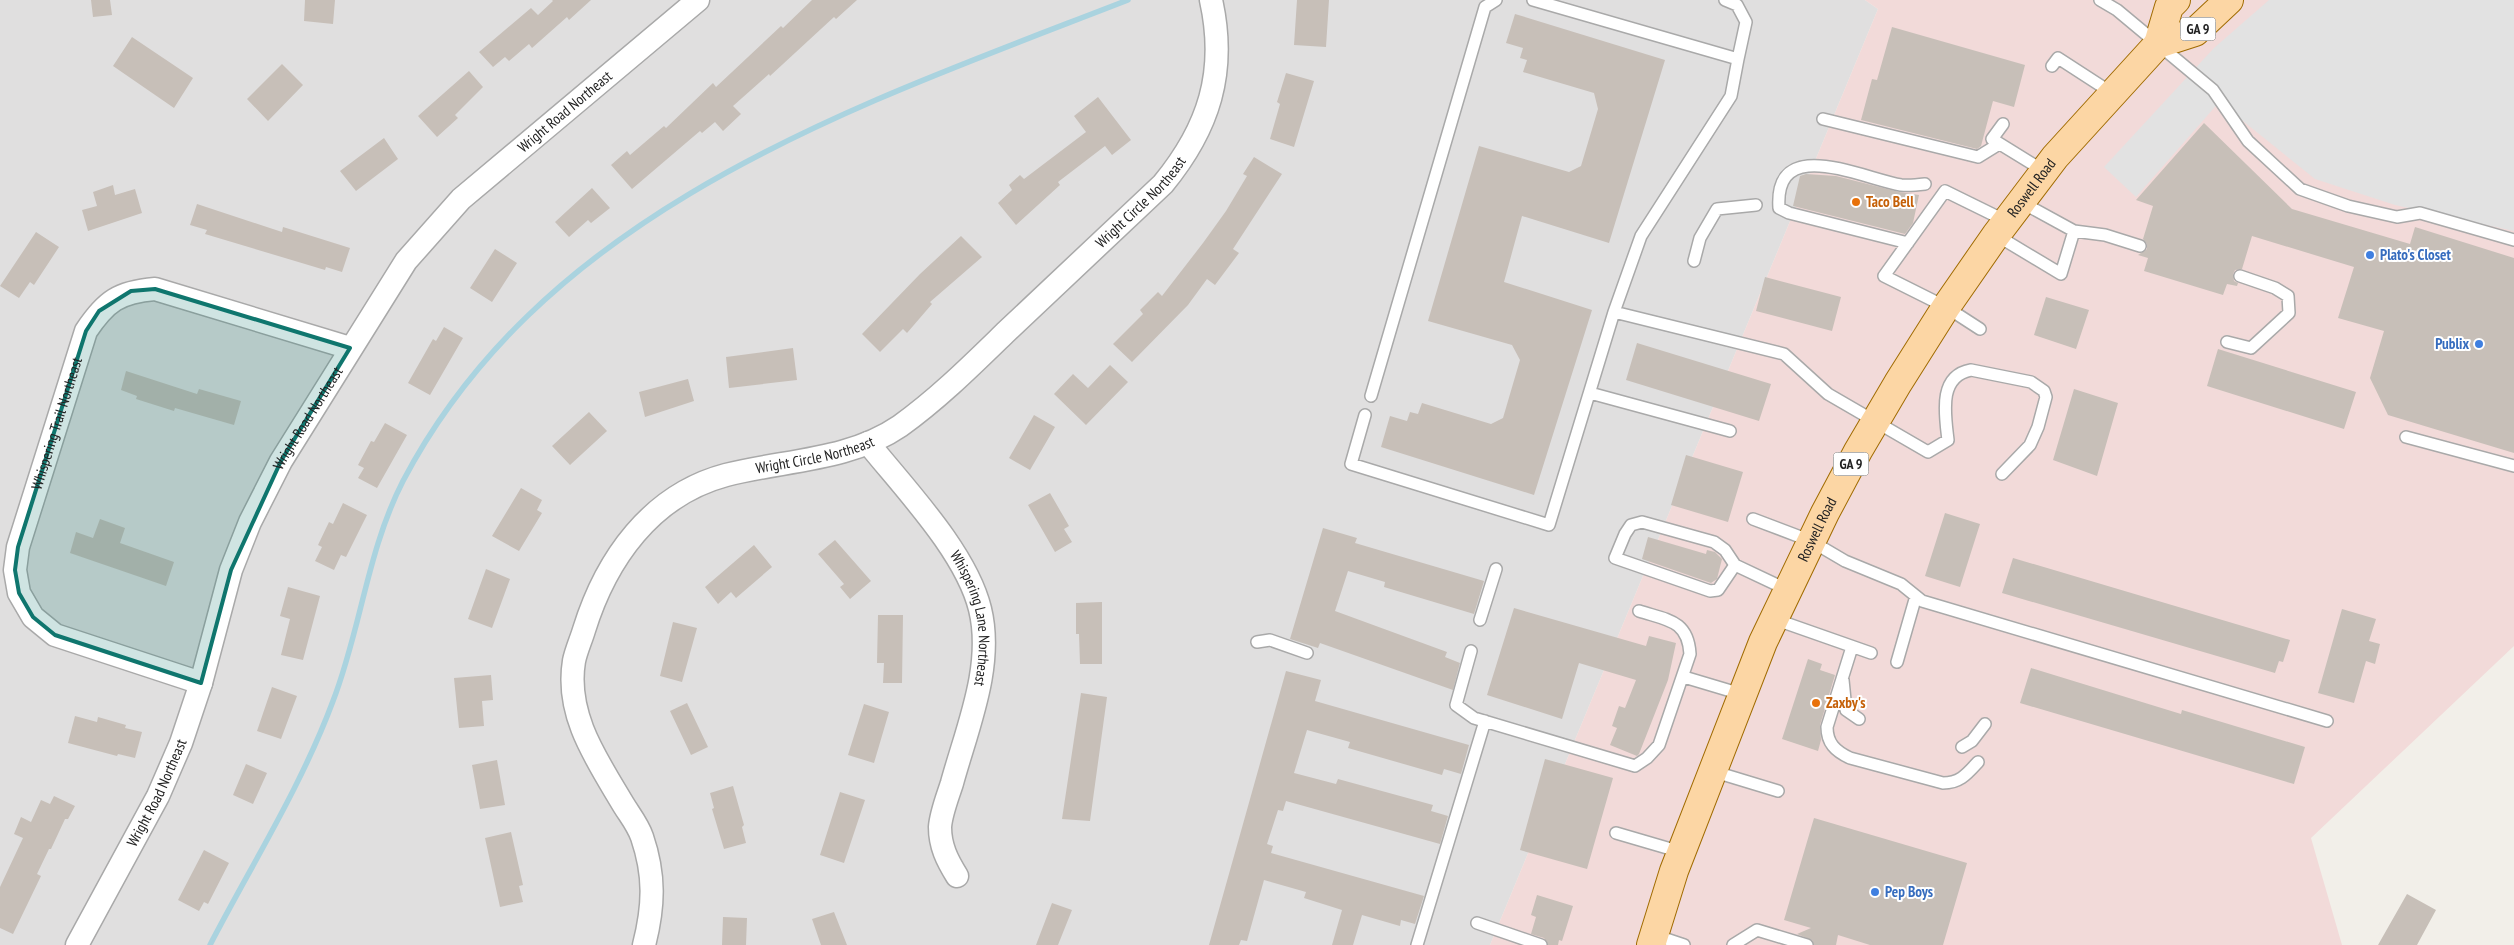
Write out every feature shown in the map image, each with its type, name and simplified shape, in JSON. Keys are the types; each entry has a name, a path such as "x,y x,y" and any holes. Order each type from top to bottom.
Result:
{"main road":[{"name":"Roswell Road","path":"1653,940 1681,852 1741,694 1811,540 1875,422 1946,307 2008,220 2044,172 2112,93 2158,44 2169,7 2176,0"},
{"name":"Roswell Road","path":"2158,44 2194,32 2229,0"}],"street":[{"name":"Wright Road Northeast","path":"77,945 158,796 181,744 201,684 231,570 250,522 281,461 406,261 461,199 698,0"},
{"name":"Wright Circle Northeast","path":"644,945 652,913 651,875 641,835 589,747 575,707 572,686 574,660 593,600 616,558 633,534 655,512 681,494 725,476 790,464 868,443 899,426 942,392 1164,184 1181,163 1206,115 1214,89 1218,55 1216,22 1211,0"},
{"name":"Whispering Trail Northeast","path":"201,684 55,635 33,618 19,593 15,570 18,547 86,331 99,311 114,299 131,291 155,289 350,348"},
{"name":"Whispering Lane Northeast","path":"868,443 956,554 972,583 980,610 984,643 981,676 940,826 943,852 957,876"}],"lane":[{"path":"1371,396 1485,6 1496,0"},
{"path":"1533,0 1738,59"},
{"path":"1365,415 1351,464 1549,525 1614,312 1641,236 1731,96 1746,22 1737,5 1725,0"},
{"path":"2100,0 2117,10 2213,90 2248,141 2300,189 2348,206 2398,217 2420,213 2514,240"},
{"path":"2052,66 2058,58 2112,93"},
{"path":"1823,119 1978,157 1999,144"},
{"path":"2003,124 1992,139 2044,172"},
{"path":"1908,243 1789,214 1779,208 1778,196 1782,182 1791,170 1807,164 1904,186 1924,184"},
{"path":"1980,329 1946,307 1884,276 1945,191 2008,220 2105,236 2140,246"},
{"path":"1694,261 1700,238 1717,209 1756,205"},
{"path":"2008,220 2061,274 2074,231"},
{"path":"2227,342 2251,348 2288,313 2288,296 2275,288 2240,276"},
{"path":"1614,312 1784,354 1828,394 1928,452 1948,440 1945,416 1946,397 1954,377 1962,372 1971,370 2031,382 2044,391 2046,398 2038,427 2030,445 2002,474"},
{"path":"1590,393 1730,431"},
{"path":"2406,437 2514,466"},
{"path":"1753,519 1811,540 1845,561 1901,584 1922,601 2327,721"},
{"path":"1735,565 1718,590 1710,591 1615,558 1631,525 1642,522 1714,542 1725,550 1735,565 1788,590"},
{"path":"1480,620 1496,569"},
{"path":"1897,662 1916,596"},
{"path":"1471,651 1456,705 1474,718 1635,766 1647,758 1659,745 1684,677 1690,654 1689,640 1679,624 1639,611"},
{"path":"1774,619 1871,653"},
{"path":"1257,642 1270,640 1307,653"},
{"path":"1852,647 1827,727 1827,738 1837,751 1850,758 1943,783 1954,783 1966,776 1978,762"},
{"path":"1842,675 1846,710 1859,719"},
{"path":"1684,677 1741,694"},
{"path":"1417,945 1485,721"},
{"path":"1962,747 1972,741 1985,724"},
{"path":"1712,771 1778,791"},
{"path":"1616,833 1681,852"},
{"path":"1477,924 1541,945"},
{"path":"1733,945 1757,930 1807,945"},
{"path":"1653,940 1684,945"}],"highlighted area":[{"path":"155,289 350,348 281,461 231,570 201,683 55,635 33,617 19,593 15,570 18,547 86,331 99,311 131,291"}],"shaded area":[{"path":"0,0 1865,0 1878,9 1490,945 0,945"},
{"path":"1865,0 2514,0 2514,646 2311,838 2342,945 1490,945 1878,9"},
{"path":"2269,0 2514,0 2514,231 2395,205 2315,179 2228,109 2221,100 2136,197 2104,167 2214,48"}],"building":[{"path":"91,0 110,0 112,15 93,17"},
{"path":"305,0 335,0 333,24 304,21"},
{"path":"552,0 591,0 569,20 567,17 532,48 529,44 509,61 505,57 493,67 479,52 531,8 538,15"},
{"path":"812,0 857,0 836,19 834,17 770,76 769,74 733,106 741,114 723,131 715,122 702,133 700,131 632,189 611,165 627,151 630,155 664,126 666,128 713,83 716,87 781,26 783,28"},
{"path":"1297,0 1329,0 1326,47 1294,45"},
{"path":"1515,14 1665,60 1609,243 1522,216 1504,282 1592,310 1534,495 1381,447 1390,416 1407,421 1410,412 1418,414 1422,403 1491,424 1503,418 1520,360 1512,345 1428,321 1479,146 1569,172 1581,166 1598,109 1594,93 1523,72 1527,60 1520,58 1523,48 1506,43"},
{"path":"1892,27 2025,65 2014,107 1993,101 1981,146 1977,149 1861,120 1872,79 1877,80"},
{"path":"132,37 193,78 174,108 113,66"},
{"path":"282,64 303,85 268,121 247,99"},
{"path":"469,71 483,87 455,115 458,118 437,137 418,116"},
{"path":"1286,73 1314,81 1294,147 1270,139 1280,104 1277,102"},
{"path":"1098,97 1131,140 1112,155 1105,146 1058,182 1060,185 1016,225 998,203 1012,190 1009,185 1020,175 1024,179 1086,132 1074,116"},
{"path":"2204,123 2292,209 2410,244 2415,227 2514,258 2514,453 2388,415 2370,378 2384,331 2338,318 2354,267 2252,236 2242,269 2235,270 2233,274 2234,281 2238,283 2237,286 2227,284 2223,295 2144,271 2148,258 2138,255 2147,249 2147,244 2143,239 2153,206 2136,200"},
{"path":"384,138 398,159 356,191 340,171"},
{"path":"1254,157 1282,174 1233,249 1239,253 1215,285 1207,279 1188,305 1132,362 1113,344 1143,314 1140,310 1158,292 1162,296 1203,243 1226,211 1247,176 1243,174"},
{"name":"Taco Bell","path":"1806,174 1836,176 1899,192 1919,195 1913,223 1905,234 1793,206 1800,176"},
{"path":"113,185 115,195 135,189 142,213 88,231 82,210 97,206 93,192"},
{"path":"592,188 610,208 591,223 588,220 569,237 555,222"},
{"path":"197,204 282,232 283,227 350,248 342,272 326,267 325,270 205,234 207,230 190,225"},
{"path":"36,232 59,247 34,285 30,282 19,298 0,286"},
{"path":"961,236 982,257 930,302 932,304 907,333 903,329 880,352 862,334 920,274"},
{"path":"495,249 517,263 492,302 470,288"},
{"path":"1765,277 1841,297 1832,331 1756,311"},
{"path":"2046,297 2089,310 2076,349 2034,335"},
{"path":"444,327 463,338 430,395 408,383 433,339 436,341"},
{"path":"1637,343 1771,384 1759,421 1626,380"},
{"path":"793,348 797,380 729,388 726,357"},
{"path":"2218,349 2356,392 2344,429 2207,386"},
{"path":"1110,365 1128,382 1086,425 1054,394 1073,374 1088,388"},
{"path":"126,371 197,394 199,389 241,401 234,425 175,408 174,411 136,399 137,396 121,390"},
{"path":"688,379 694,401 645,417 639,392"},
{"path":"2074,389 2118,403 2097,476 2053,460"},
{"path":"589,412 607,431 570,465 552,446"},
{"path":"1034,415 1055,427 1030,470 1009,458"},
{"path":"385,423 407,435 377,488 358,478 364,468 358,465 371,441 374,442"},
{"path":"1686,455 1743,472 1728,522 1671,505"},
{"path":"521,488 542,500 537,510 542,513 519,551 492,536"},
{"path":"1050,493 1069,526 1064,529 1072,542 1055,552 1028,505"},
{"path":"343,503 367,515 346,557 341,555 334,570 315,561 322,547 318,545 329,522 333,524"},
{"path":"1945,513 1980,524 1960,587 1925,576"},
{"path":"100,519 125,528 120,543 174,562 166,586 70,553 76,532 93,538"},
{"path":"1323,528 1357,538 1355,543 1484,581 1474,614 1384,587 1385,582 1348,571 1335,611 1447,652 1445,657 1460,663 1453,690 1320,643 1318,648 1290,639"},
{"path":"1648,537 1706,554 1707,550 1715,552 1722,559 1717,579 1711,583 1642,559"},
{"path":"835,540 871,581 850,599 840,587 844,584 818,554"},
{"path":"754,545 772,567 736,598 731,592 718,604 705,587"},
{"path":"2013,558 2290,640 2283,662 2279,661 2275,673 2002,593"},
{"path":"486,569 510,579 492,628 468,619"},
{"path":"288,587 320,596 303,660 281,655 290,619 280,616"},
{"path":"1102,602 1102,664 1080,664 1079,634 1076,634 1076,603"},
{"path":"1514,608 1646,646 1649,636 1676,643 1668,680 1637,756 1610,745 1617,728 1612,726 1619,706 1625,708 1636,680 1579,663 1562,719 1487,695"},
{"path":"2342,609 2376,619 2369,641 2380,644 2375,664 2366,661 2354,703 2318,693"},
{"path":"878,615 903,615 902,683 883,683 884,663 877,663"},
{"path":"673,622 697,628 682,682 660,676"},
{"path":"1808,659 1822,664 1820,670 1835,675 1820,725 1821,740 1818,751 1782,739"},
{"path":"2031,668 2181,714 2182,710 2305,747 2294,784 2020,703"},
{"path":"1286,671 1321,680 1315,701 1469,745 1461,774 1444,769 1442,775 1348,748 1350,742 1307,730 1294,773 1336,784 1338,779 1433,805 1431,811 1448,816 1440,844 1286,801 1283,811 1278,810 1267,844 1273,846 1271,853 1424,896 1415,924 1401,920 1400,926 1362,915 1353,945 1332,945 1342,910 1304,898 1306,892 1264,880 1247,941 1241,940 1239,945 1209,945"},
{"path":"491,675 493,700 482,701 484,726 459,728 454,678"},
{"path":"272,687 297,696 281,739 257,731"},
{"path":"1081,693 1107,697 1090,821 1062,819"},
{"path":"687,703 708,747 691,755 670,711"},
{"path":"864,704 889,712 874,763 848,755"},
{"path":"75,716 97,722 98,717 126,725 125,728 142,732 135,758 118,754 117,756 68,743"},
{"path":"1545,759 1613,778 1587,869 1520,850"},
{"path":"497,760 505,805 480,809 472,765"},
{"path":"246,764 267,773 253,804 233,795"},
{"path":"733,786 744,825 742,827 746,843 724,849 712,809 714,808 710,793"},
{"path":"840,792 865,800 844,863 820,855"},
{"path":"54,796 75,806 68,819 65,819 51,849 49,849 37,874 41,876 13,934 0,928 0,887 23,838 14,834 21,817 31,822 41,800 50,804"},
{"name":"Pep Boys","path":"1814,818 1967,863 1943,945 1870,945 1838,935 1836,945 1814,945 1812,940 1797,934 1811,928 1784,920"},
{"path":"511,832 523,885 519,886 523,902 500,907 485,838"},
{"path":"204,850 229,863 208,904 204,902 199,911 178,900"},
{"path":"2407,894 2436,910 2417,945 2378,945"},
{"path":"1537,895 1573,906 1562,941 1559,940 1558,945 1548,945 1544,938 1531,934 1536,917 1531,915"},
{"path":"1052,903 1072,910 1058,945 1036,945"},
{"path":"834,912 847,945 821,945 812,919"},
{"path":"723,917 747,918 746,945 722,945"}],"waterway":[{"path":"210,945 291,795 320,733 343,674 372,562 391,508 403,481 464,386 539,305 624,236 718,177 818,126 921,81 1128,0"}],"place":[{"name":"Taco Bell","path":"1856,202"},
{"name":"Plato's Closet","path":"2370,255"},
{"name":"Publix","path":"2479,344"},
{"name":"Zaxby's","path":"1816,703"},
{"name":"Pep Boys","path":"1875,892"}]}
